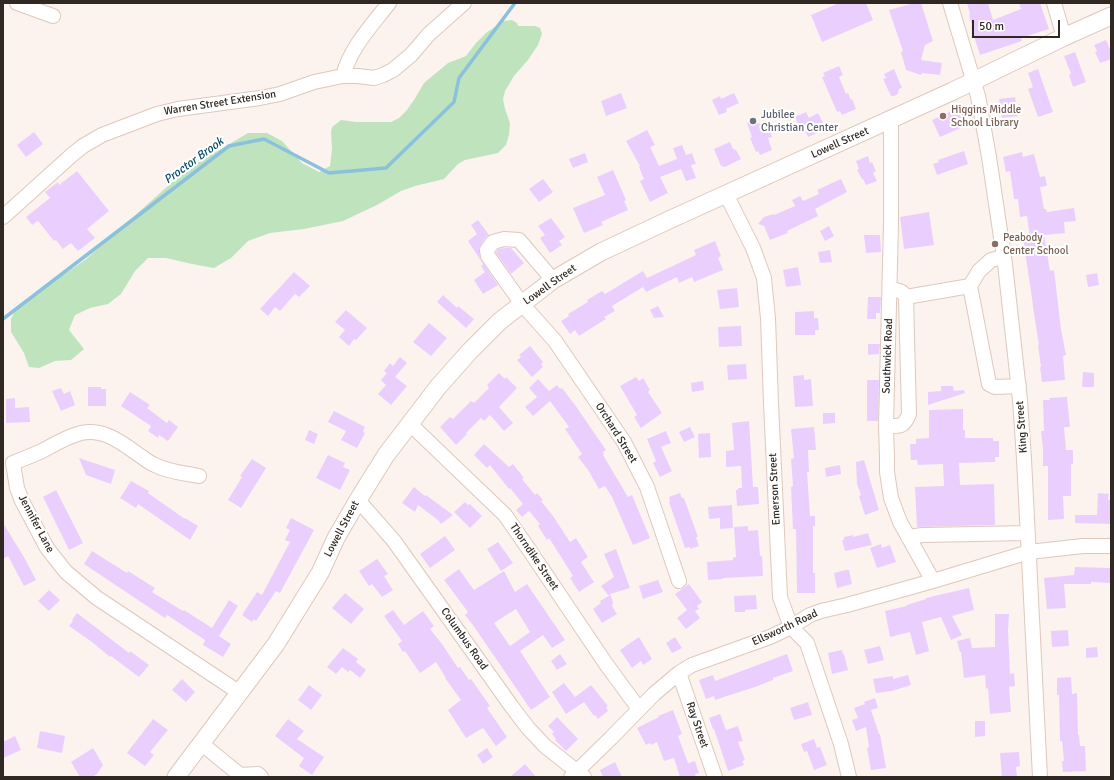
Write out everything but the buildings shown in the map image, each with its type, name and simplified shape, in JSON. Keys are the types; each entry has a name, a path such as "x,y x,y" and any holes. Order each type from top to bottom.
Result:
{"main road":[{"name":"Lowell Street","path":"176,777 286,630 320,573 336,538 386,455 438,387 469,352 500,321 553,280 601,252 891,120 1111,16"}],"street":[{"path":"17,3 53,16"},
{"path":"343,76 348,59 389,3"},
{"name":"Warren Street Extension","path":"3,217 83,146 102,135 157,114 178,109 280,94 320,81 343,76 374,78 383,75 394,70 412,55 429,34 464,3"},
{"name":"King Street","path":"950,3 978,96 988,149 1004,257 1019,386 1040,777"},
{"path":"1054,3 1064,37"},
{"name":"Southwick Road","path":"891,120 890,290 886,472 890,491 900,522 934,580"},
{"name":"Emerson Street","path":"726,194 753,248 764,278 768,318 770,403 780,597 791,627 807,643 841,744 849,777"},
{"name":"Orchard Street","path":"553,280 519,240 504,239 493,242 487,250 488,256 522,304 555,340 624,442 647,487 679,581"},
{"path":"1004,257 991,260 980,271 970,286 989,384 996,387 1019,386"},
{"path":"906,297 970,286"},
{"path":"886,426 902,426 907,422 909,414 906,297 900,290 890,290"},
{"name":"Thorndike Street","path":"409,423 505,515 606,664 639,709"},
{"name":"Jennifer Lane","path":"199,476 163,469 153,465 106,434 95,432 83,433 68,437 14,463 17,488 22,501 47,548 66,572 97,598 240,693"},
{"name":"Columbus Road","path":"358,500 394,541 507,701 528,728 545,746 578,775"},
{"path":"908,537 923,535 1028,533"},
{"name":"Ellsworth Road","path":"578,775 666,682 692,665 770,637 791,627 810,615 821,611 847,605 1029,552 1083,546 1111,546"},
{"name":"Ray Street","path":"679,673 715,777"},
{"path":"202,744 241,776 258,774 261,777"}],"green space":[{"path":"512,20 517,23 518,26 535,26 540,28 542,34 538,45 528,60 514,76 505,91 503,99 510,123 509,135 506,145 498,153 465,160 458,164 444,179 401,191 377,205 343,221 304,229 270,233 248,241 231,258 214,268 166,258 148,258 135,271 121,294 108,304 90,308 75,315 69,330 84,349 71,360 55,361 39,368 29,367 24,353 11,332 11,319 17,306 85,260 187,169 248,133 267,133 282,141 302,163 319,172 330,166 332,127 341,120 356,122 391,122 399,118 414,100 424,83 448,63 466,56 486,33 503,21"}],"waterway":[{"name":"Proctor Brook","path":"3,319 229,146 264,139 329,173 386,168 454,102 459,78 515,3"}],"place":[{"name":"Higgins Middle School Library","path":"943,116"},
{"name":"Jubilee Christian Center","path":"753,121"},
{"name":"Peabody Center School","path":"995,244"}]}
